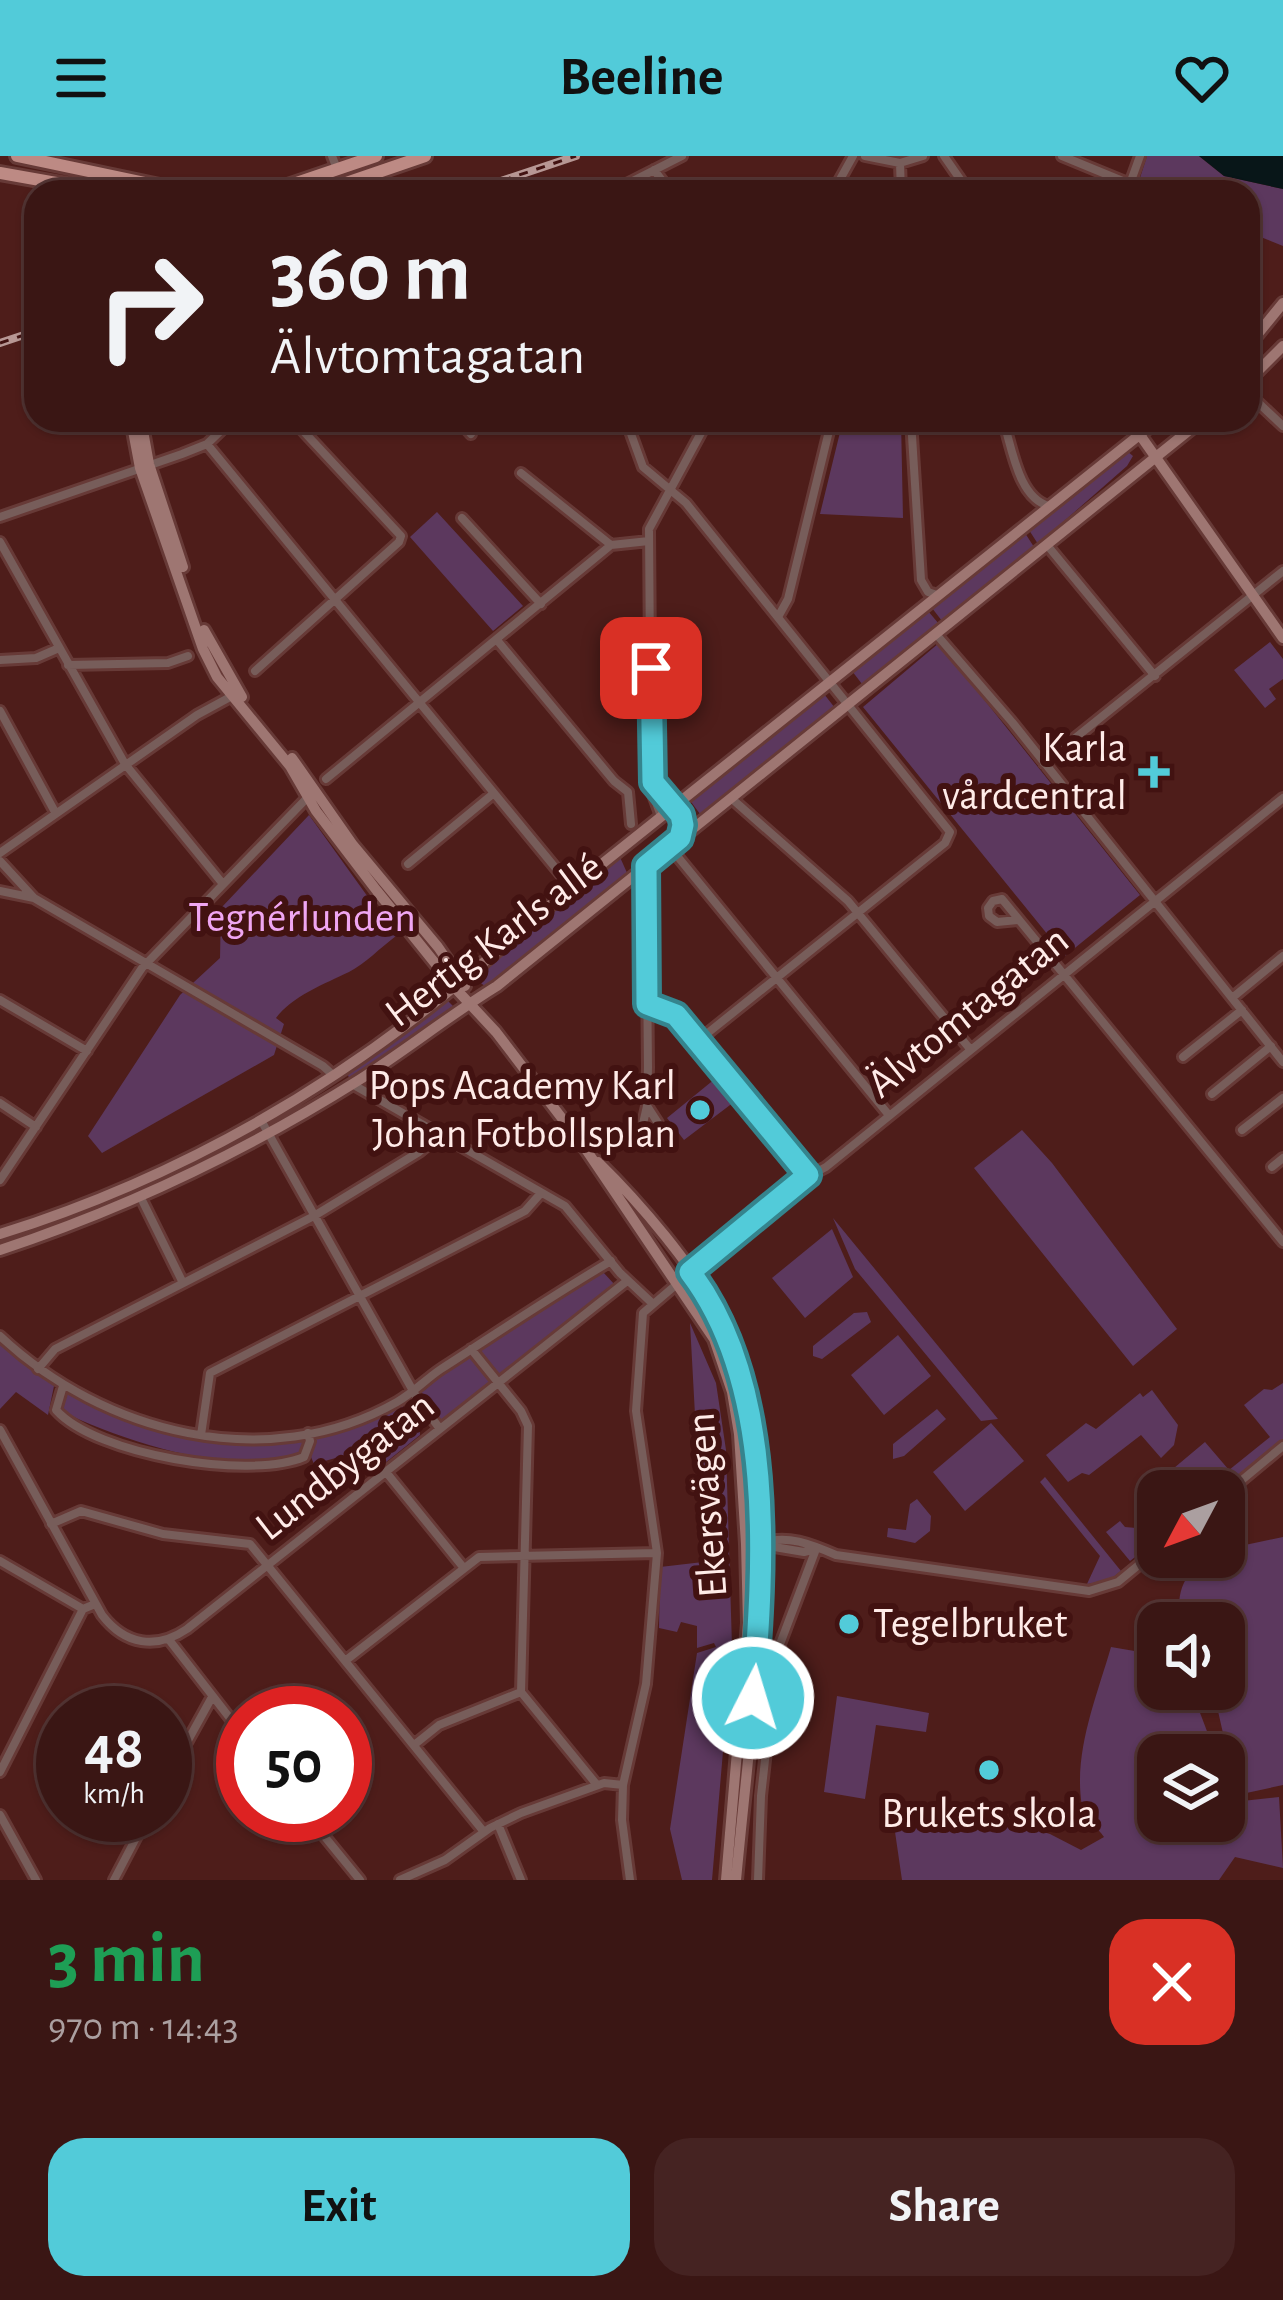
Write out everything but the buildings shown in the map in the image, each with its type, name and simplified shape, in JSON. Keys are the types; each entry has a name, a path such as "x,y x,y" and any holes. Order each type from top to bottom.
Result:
{"main road":[{"path":"17,156 41,159 59,171 90,180 106,174"},
{"path":"297,180 334,163 376,156"},
{"path":"355,180 424,156"},
{"path":"59,171 132,180"},
{"path":"1260,331 1283,303"},
{"path":"1260,369 1283,346"},
{"path":"134,432 203,650 308,797 459,985"},
{"path":"142,432 144,465 215,656 381,883 587,1151"},
{"name":"Hertig Karls allé","path":"265,1128 459,985 620,849 1143,432"},
{"path":"1155,456 1156,432"},
{"name":"Hertig Karls allé","path":"0,1250 137,1191 370,1072 471,1002 641,870 1186,432"},
{"path":"1140,435 1283,638"},
{"path":"1134,473 1140,435"},
{"path":"674,806 683,825 675,842"},
{"path":"620,849 641,870"},
{"name":"Ekersvägen","path":"587,1151 690,1272 732,1343 754,1458 760,1544 727,1880"},
{"name":"Ekersvägen","path":"587,1151 714,1339 732,1392 752,1649"},
{"name":"Hertig Karls allé","path":"0,1234 137,1191"},
{"path":"678,1283 690,1272"},
{"path":"746,1544 760,1544"},
{"name":"Ekersvägen","path":"736,1880 745,1724"}],"street":[{"path":"635,180 682,156"},
{"path":"865,156 900,163 923,156"},
{"path":"1062,156 1112,180"},
{"path":"900,163 901,180"},
{"path":"655,170 662,180"},
{"path":"1260,404 1283,426"},
{"path":"0,517 207,444 220,432"},
{"path":"255,671 399,542 400,536 304,432"},
{"path":"630,432 643,467 686,502 950,832 948,841 699,1040"},
{"path":"661,816 651,789 649,529 701,432"},
{"path":"778,617 793,579 829,432"},
{"path":"912,432 921,580 928,592 938,596"},
{"path":"1007,432 1023,482 1036,502 1051,507"},
{"path":"207,444 572,888"},
{"path":"521,473 611,545"},
{"path":"461,518 541,604"},
{"path":"326,779 611,545 649,541"},
{"path":"0,542 125,764 223,884"},
{"path":"1046,544 1154,676"},
{"path":"1044,763 1283,571"},
{"path":"935,633 1282,1057"},
{"path":"496,640 628,792 631,824"},
{"path":"0,660 36,658 59,648"},
{"path":"68,665 167,663 188,656"},
{"path":"34,898 0,857 55,812 210,706 232,696"},
{"path":"0,711 55,812"},
{"path":"628,792 653,782"},
{"path":"653,782 674,806"},
{"path":"408,864 494,793"},
{"path":"0,1180 147,963 308,797"},
{"path":"730,797 857,912 970,1049"},
{"name":"Älvtomtagatan","path":"690,1272 1283,798"},
{"path":"675,842 777,979 888,1114"},
{"path":"641,870 648,897 647,1106"},
{"path":"0,891 34,898 333,1075"},
{"path":"1018,920 1283,1242"},
{"path":"1232,998 1283,956"},
{"path":"0,1000 86,1051"},
{"path":"647,1004 671,1010 808,1175"},
{"path":"1183,1057 1241,1010"},
{"path":"1212,1094 1271,1046"},
{"path":"370,1072 374,1094"},
{"path":"352,1084 573,1214 652,1303"},
{"path":"1242,1130 1283,1098"},
{"path":"0,1103 36,1127"},
{"path":"265,1128 413,1390 440,1429"},
{"path":"38,1370 55,1349 314,1216 440,1135"},
{"path":"1272,1167 1283,1158"},
{"path":"137,1191 183,1283"},
{"path":"201,1435 210,1373 525,1211 541,1193"},
{"path":"0,1220 15,1229"},
{"path":"0,1336 63,1386 133,1419 201,1435 257,1438 308,1433 367,1415 413,1390 611,1261"},
{"name":"Lundbygatan","path":"170,1641 628,1281"},
{"path":"630,1880 623,1785 646,1684 657,1553 636,1411 643,1313 678,1283"},
{"path":"472,1349 528,1426 520,1692 597,1785"},
{"path":"63,1386 56,1410 65,1418 113,1441 177,1459 244,1465 299,1460 308,1448 308,1433"},
{"path":"0,1430 95,1604 118,1634 170,1641 216,1702"},
{"path":"1245,1478 1283,1446"},
{"path":"386,1472 464,1567"},
{"path":"51,1524 81,1510 163,1534 246,1541 484,1832"},
{"path":"760,1544 1089,1591 1118,1582 1137,1566"},
{"path":"758,1880 761,1796 777,1652 816,1549"},
{"path":"345,1661 464,1567 488,1554 657,1553"},
{"path":"0,1561 83,1609"},
{"path":"0,1772 83,1609 95,1604"},
{"path":"413,1745 439,1725 520,1692"},
{"path":"192,1733 212,1697"},
{"path":"400,1880 445,1860 498,1824 597,1785 623,1785"},
{"path":"0,1815 36,1880"},
{"path":"498,1824 521,1880"},
{"path":"114,1880 134,1842"},
{"path":"330,1842 360,1880"}],"green space":[{"path":"1147,156 1199,156 1224,176 1242,180 1139,180"},
{"path":"1260,184 1283,189 1283,246 1260,237"},
{"path":"840,432 901,432 903,518 820,514"},
{"path":"1127,451 1133,456 1127,466 1038,544 1029,530"},
{"path":"437,512 523,606 493,631 410,537"},
{"path":"1025,533 1034,547 942,621 932,608"},
{"path":"928,611 939,624 862,684 852,671"},
{"path":"1270,642 1283,659 1283,679 1269,689 1276,699 1265,708 1234,670"},
{"path":"939,643 1140,895 1065,956 863,707"},
{"path":"824,694 835,708 700,814 689,799"},
{"name":"Tegnérlunden","path":"309,815 396,936 355,969 282,1010 276,1018 284,1024 274,1055 102,1153 88,1136 180,995 220,958 221,908"},
{"path":"619,855 628,875 487,988 476,979 517,939"},
{"path":"447,1000 453,1006 367,1070 349,1078 347,1072"},
{"name":"Pops Academy Karl Johan Fotbollsplan","path":"716,1078 734,1102 684,1140 667,1118"},
{"path":"1022,1130 1177,1329 1133,1366 974,1168"},
{"path":"833,1218 998,1419 981,1421 855,1269"},
{"path":"832,1229 853,1277 805,1318 772,1278"},
{"path":"603,1272 615,1285 439,1422 421,1393 455,1364"},
{"path":"867,1312 871,1322 822,1359 813,1356 813,1346 854,1313"},
{"path":"690,1323 716,1383 726,1450 732,1646 712,1880 682,1880 670,1829 697,1653 716,1647 714,1643 697,1648 697,1626 681,1622 677,1632 659,1628 660,1567 703,1562"},
{"path":"898,1335 931,1376 884,1415 851,1375"},
{"path":"0,1340 54,1386 48,1415 16,1392 0,1409"},
{"path":"1283,1383 1283,1439 1244,1470 1229,1470 1270,1437 1244,1405 1264,1389"},
{"path":"1152,1390 1178,1425 1174,1445 1161,1458 1141,1435 1089,1475 1082,1473 1068,1482 1046,1455 1086,1423 1096,1429 1140,1393 1143,1397"},
{"path":"65,1393 162,1431 221,1439 301,1437 306,1444 303,1452 276,1460 247,1462 181,1453 63,1412 60,1406"},
{"path":"402,1406 419,1415 420,1435 380,1467 368,1449 314,1464 311,1457 317,1434"},
{"path":"937,1409 946,1419 904,1456 893,1459 893,1444"},
{"path":"991,1423 1024,1461 965,1511 933,1472"},
{"path":"1205,1442 1229,1470 1175,1470 1174,1468"},
{"path":"1045,1477 1121,1571 1107,1582 1087,1584 1100,1556 1040,1482"},
{"path":"917,1499 931,1516 930,1531 915,1543 887,1537 888,1528 906,1530 910,1504"},
{"path":"1120,1521 1136,1528 1137,1556 1130,1561 1106,1532"},
{"path":"1283,1537 1283,1785 1245,1793 1245,1734 1223,1734 1218,1710 1245,1710 1245,1602 1179,1600 1187,1578 1245,1578 1245,1545"},
{"path":"1111,1647 1137,1651 1137,1710 1199,1710 1208,1734 1137,1734 1137,1842 1245,1842 1245,1801 1279,1797 1283,1868 1235,1857 1219,1880 902,1880 894,1825 942,1814 1008,1821 1081,1850 1104,1837 1083,1810 1081,1766"},
{"path":"837,1696 929,1713 926,1732 876,1725 865,1799 824,1792"}],"shaded area":[{"path":"1199,156 1283,156 1283,189 1260,184 1260,180 1224,176"}],"railway":[{"path":"504,180 576,156"},
{"path":"0,343 24,335"}],"place":[{"name":"Karla vårdcentral","path":"1154,772"},
{"name":"Pops Academy Karl Johan Fotbollsplan","path":"700,1110"},
{"name":"Tegelbruket","path":"849,1624"},
{"name":"Brukets skola","path":"989,1770"}],"route":[{"path":"651,668 653,782 681,815 683,825 680,838 646,866 647,1004 676,1015 808,1175 690,1272 732,1343 754,1458 761,1540 753,1698"}]}
